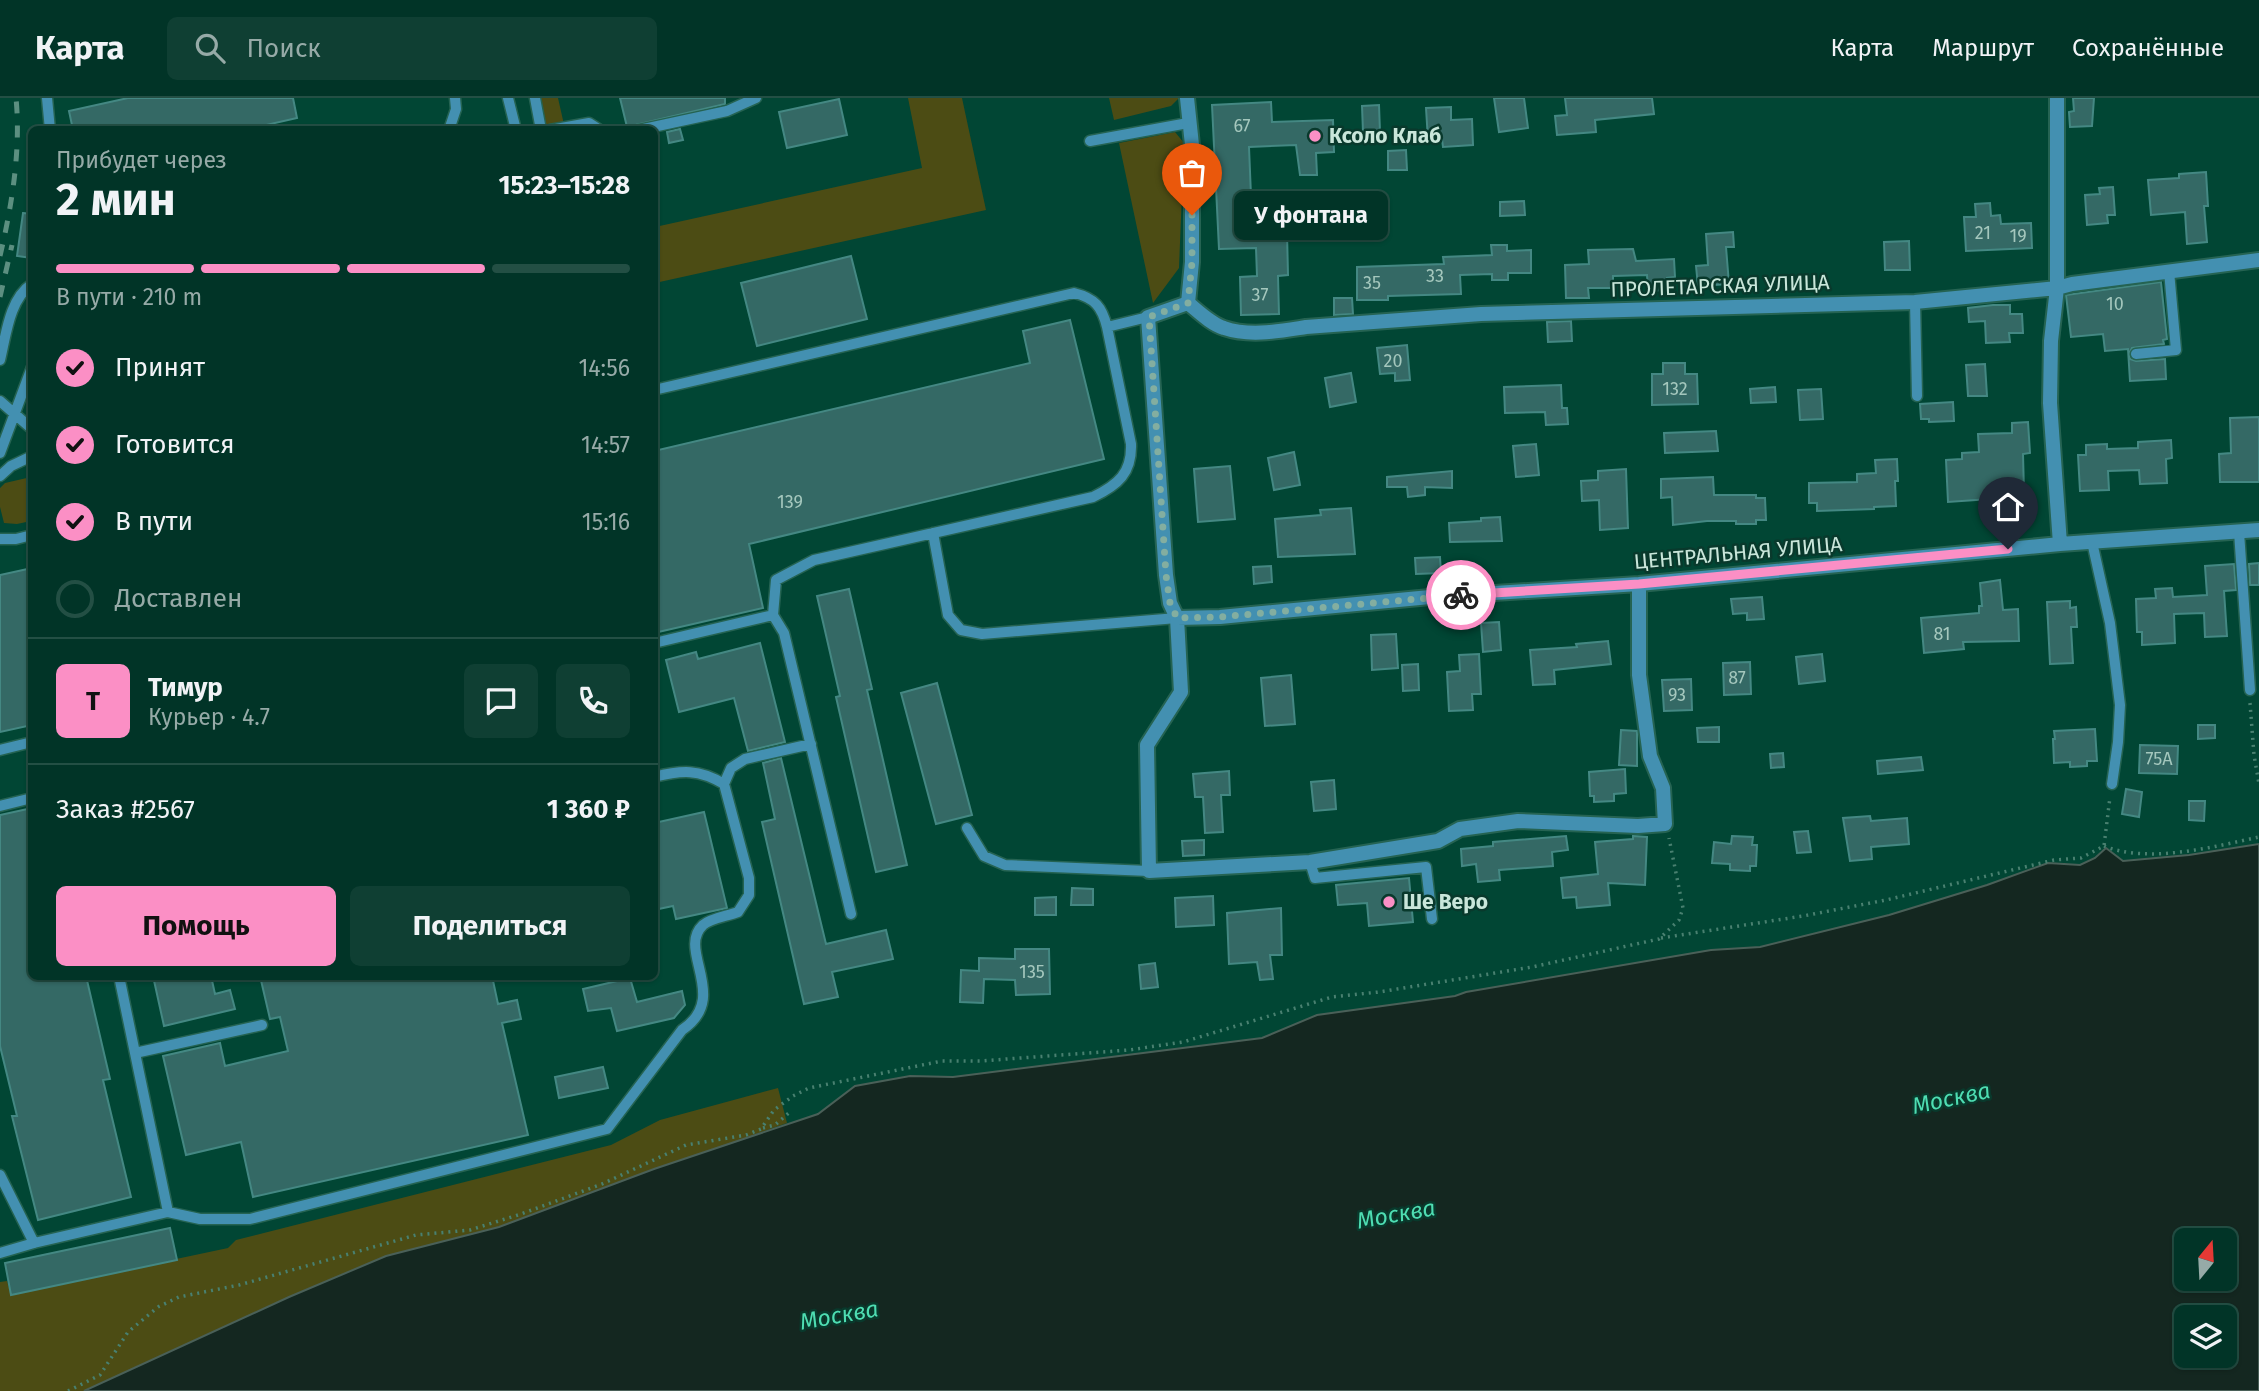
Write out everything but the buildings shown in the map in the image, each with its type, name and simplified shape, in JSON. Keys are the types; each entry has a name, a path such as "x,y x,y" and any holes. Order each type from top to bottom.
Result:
{"street":[{"path":"1187,98 1192,145 1188,303 1149,317 1166,575 1170,603 1177,618 1181,692 1147,745 1149,872 1310,862 1437,841 1461,829 1518,821 1665,824 1663,788 1650,756 1639,676 1639,584"},
{"path":"2057,98 2057,288 2051,341 2050,403 2060,544"},
{"name":"ПРОЛЕТАРСКАЯ УЛИЦА","path":"1188,303 1223,328 1246,332 1480,314 1915,302 2057,288 2259,260"},
{"name":"ЦЕНТРАЛЬНАЯ УЛИЦА","path":"1177,618 1220,617 1430,597 1639,584 2060,544 2259,530"}],"lane":[{"path":"47,98 50,126"},
{"path":"450,126 456,109 455,98"},
{"path":"508,98 515,126"},
{"path":"535,98 540,126"},
{"path":"658,126 727,111 756,98"},
{"path":"572,126 589,123 594,126"},
{"path":"1090,141 1188,123"},
{"path":"2136,354 2176,350 2169,271"},
{"path":"0,360 9,320 16,302 28,287"},
{"path":"658,389 1074,293 1097,302 1103,313 1131,444 1132,460 1123,476 1111,488 1093,497 814,560 776,580 773,615 785,633 851,914"},
{"path":"1915,302 1917,396"},
{"path":"1107,327 1149,317"},
{"path":"0,453 28,379"},
{"path":"0,401 28,425"},
{"path":"0,476 11,466 28,458"},
{"path":"2239,532 2250,690"},
{"path":"933,533 948,615 961,630 982,634 1177,618"},
{"path":"0,538 16,539 28,536"},
{"path":"2092,542 2110,623 2120,705 2112,783"},
{"path":"658,642 773,615"},
{"path":"0,750 28,743"},
{"path":"0,1254 34,1243 168,1212 200,1219 250,1219 607,1129 682,1030 695,1021 702,1008 704,993 695,946 698,931 705,923 738,912 748,895 749,878 724,784 731,768 745,759 811,744"},
{"path":"658,774 676,771 695,772 708,774 724,784"},
{"path":"0,806 28,799"},
{"path":"967,828 984,856 1005,865 1149,872"},
{"path":"1310,862 1315,878 1426,867 1432,919"},
{"path":"120,980 168,1212"},
{"path":"135,1053 261,1025"},
{"path":"0,1175 34,1243"}],"path":[{"path":"2250,690 2249,714 2259,784"},
{"path":"2104,846 2112,783"},
{"path":"1659,939 1679,920 1683,908 1676,864 1665,824"},
{"path":"761,1129 774,1110 793,1096 829,1083 942,1061 980,1061 1129,1050 1183,1042 1332,997 1380,992 1532,967 1659,939 1777,921 1886,900 2032,864 2081,858 2104,846 2148,855 2259,837"},
{"path":"68,1391 100,1376 128,1332 158,1307 179,1297 239,1285 416,1235 470,1230 602,1184 686,1145 746,1135 775,1125 791,1111"}],"shaded area":[{"path":"540,98 558,98 564,126 545,126"},
{"path":"908,98 962,98 986,210 658,282 658,226 922,168"},
{"path":"1109,98 1179,98 1171,106 1114,120"},
{"path":"1175,132 1184,143 1179,268 1153,303 1119,143"},
{"path":"28,478 28,522 4,523 0,507 0,488 5,483"},
{"path":"778,1088 787,1123 498,1227 386,1256 289,1297 84,1391 0,1391 0,1282 7,1281 11,1294 228,1248 236,1240 611,1145 660,1120"}],"water":[{"name":"Москва","path":"2259,844 2259,1391 84,1391 289,1297 386,1256 499,1227 654,1169 818,1114 855,1086 910,1076 953,1077 1262,1038 1317,1015 1455,996 1711,950 1760,947 1889,915 2048,863 2080,865 2095,858 2106,848 2123,861 2189,855"}],"railway":[{"path":"0,256 14,177 16,98"},
{"path":"0,297 12,245"}],"way so far":[{"path":"1192,215 1192,262 1188,303 1149,317 1166,575 1170,603 1177,618 1220,617 1461,595"}],"place":[{"name":"Ксоло Клаб","path":"1315,136"},
{"name":"У фонтана","path":"1192,215"},
{"name":"Ше Веро","path":"1389,902"}],"route":[{"path":"1461,595 1639,584 2008,549"}]}
